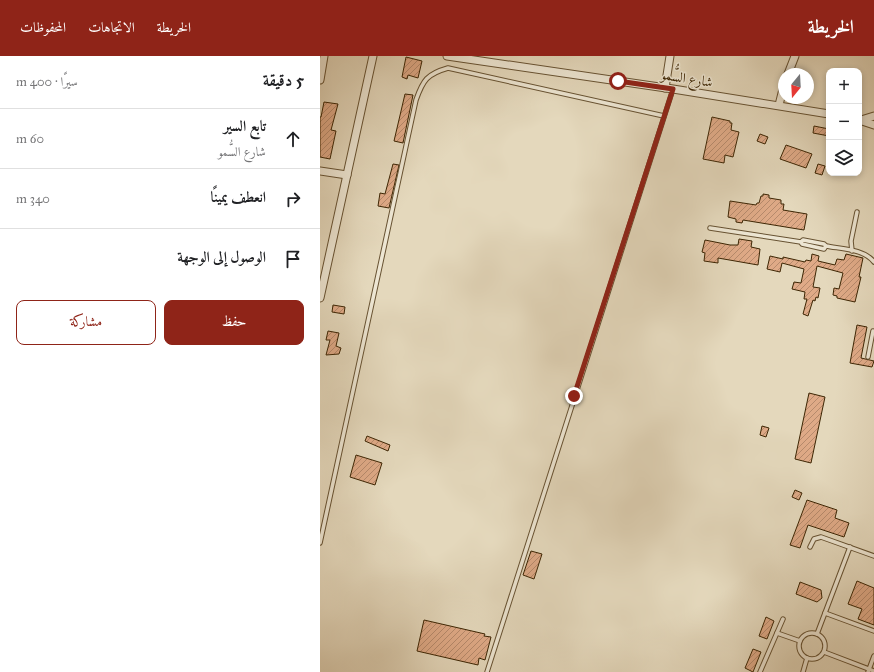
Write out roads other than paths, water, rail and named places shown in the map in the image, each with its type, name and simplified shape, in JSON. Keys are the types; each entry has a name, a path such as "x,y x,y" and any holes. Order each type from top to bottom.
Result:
{"street":[{"path":"320,80 324,56"},
{"path":"320,298 372,56"},
{"name":"شارع السُّمو","path":"446,56 779,105 826,113"},
{"path":"665,88 670,56"},
{"path":"790,68 795,56"},
{"path":"862,119 874,116"},
{"path":"862,121 874,125"},
{"path":"320,171 347,175"}],"lane":[{"path":"320,543 416,100 426,79 434,71 448,68 664,116"},
{"path":"487,672 673,89"},
{"path":"852,251 851,241 857,212"},
{"path":"710,228 801,242 804,240 825,244 826,246 866,255 874,262"},
{"path":"868,357 874,331"},
{"path":"810,547 814,539 821,537 874,556"},
{"path":"817,634 850,547"},
{"path":"825,612 874,631"},
{"path":"760,672 783,619"},
{"path":"777,633 800,641"},
{"path":"809,633 817,634 824,639 824,652 819,658 807,658 800,651 800,641 809,633"},
{"path":"824,652 874,671"},
{"path":"868,670 874,656"},
{"path":"803,672 807,658"}]}
